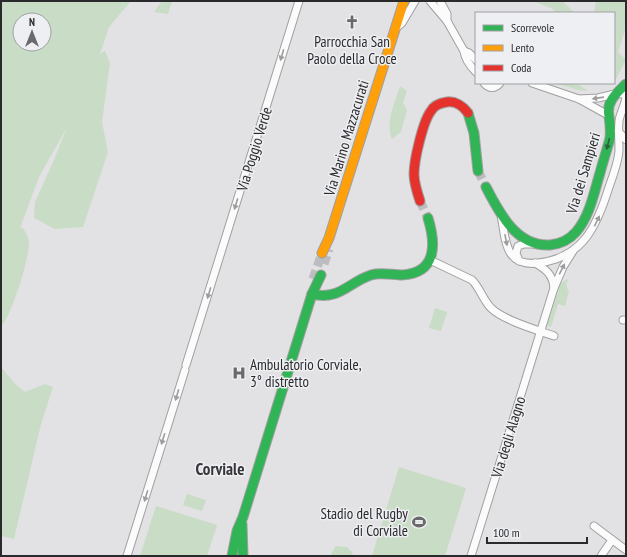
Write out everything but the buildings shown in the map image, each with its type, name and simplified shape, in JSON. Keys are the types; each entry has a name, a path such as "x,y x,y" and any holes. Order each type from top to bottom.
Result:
{"street":[{"name":"Via Poggio Verde","path":"127,556 299,1"},
{"path":"394,30 402,23 415,1"},
{"path":"430,1 447,20 464,51 464,56 475,71"},
{"path":"440,1 447,14 447,20"},
{"name":"Via Marino Mazzacurati","path":"325,251 402,4"},
{"path":"464,51 475,59"},
{"path":"486,84 490,87 496,87 499,84"},
{"path":"535,84 580,99 608,115"},
{"name":"Via dei Sampieri","path":"535,244 548,245 564,241 574,234 583,223 588,213 609,140 611,127 608,115 609,104 626,84"},
{"path":"486,187 500,214 509,252 512,256 520,261 535,263 552,260 573,251 586,238 597,222 622,150 618,131 620,118 626,99 622,93 598,98 580,99"},
{"path":"420,202 415,184 414,172 416,160 427,117 432,109 439,103 453,103 461,106 467,111 471,122 478,171"},
{"path":"618,131 626,140"},
{"path":"500,214 524,239 535,244"},
{"path":"313,291 318,296 325,296 338,293 371,275 411,274 419,271 430,260 433,251 434,242 428,218"},
{"path":"520,261 516,253 518,246 524,244 535,244"},
{"name":"Via degli Alagno","path":"471,556 554,288 563,267 573,251"},
{"path":"430,260 472,280 486,301 496,312 554,336"},
{"path":"535,263 550,274 553,280 554,288"},
{"path":"232,556 237,531 243,517 317,277"},
{"path":"243,517 243,556"},
{"path":"594,526 626,550"},
{"path":"600,556 612,540"}],"green space":[{"path":"1,1 131,1 109,27 100,54 105,51 110,63 102,122 108,152 83,227 55,229 34,218 35,202 67,127 39,177 20,228 23,228 28,239 28,251 15,299 1,327"},
{"path":"162,1 172,1 168,14 154,12"},
{"path":"533,1 562,1 574,12 555,12 553,9"},
{"path":"596,1 626,1 626,27 618,52 626,60 615,80 615,12 594,12"},
{"path":"558,84 578,84 588,91 578,90"},
{"path":"400,86 407,91 403,103 407,110 401,132 392,139 390,133 390,119"},
{"path":"567,279 568,281 566,283 569,291 565,306 558,304 551,327 547,326 560,284"},
{"path":"435,308 447,312 441,331 429,328"},
{"path":"1,367 15,384 25,392 45,384 53,387 41,424 14,539 1,536"},
{"name":"Stadio del Rugby di Corviale","path":"399,467 466,488 445,556 372,556"},
{"path":"187,494 206,500 202,511 183,505"},
{"path":"156,506 217,525 207,556 140,556"},
{"path":"336,546 347,547 352,552 353,556 330,556"}],"tunnel":[{"path":"478,171 486,187"},
{"path":"420,201 428,218"},
{"path":"324,264 329,249"},
{"path":"313,279 322,253"}],"traffic: fast":[{"path":"486,187 503,217 518,234 527,240 538,244 550,245 561,243 570,237 576,232 585,219 593,196 610,138 609,106 616,94 626,84"},
{"path":"468,113 474,133 478,171"},
{"path":"312,294 330,295 337,293 363,278 375,274 402,275 413,273 422,269 428,263 433,247 431,228 428,218"},
{"path":"232,556 237,531 243,517 312,294 321,275"},
{"path":"242,524 243,556"}],"traffic: slow":[{"path":"322,253 329,238 404,1"}],"traffic: jam":[{"path":"420,201 415,181 414,168 417,151 428,116 432,109 436,106 447,102 459,104 468,113"}],"place":[{"name":"Parrocchia San Paolo della Croce","path":"352,22"},
{"name":"Ambulatorio Corviale, 3° distretto","path":"239,373"},
{"name":"Stadio del Rugby di Corviale","path":"419,522"}],"district":[{"name":"Corviale","path":"220,469"}]}
